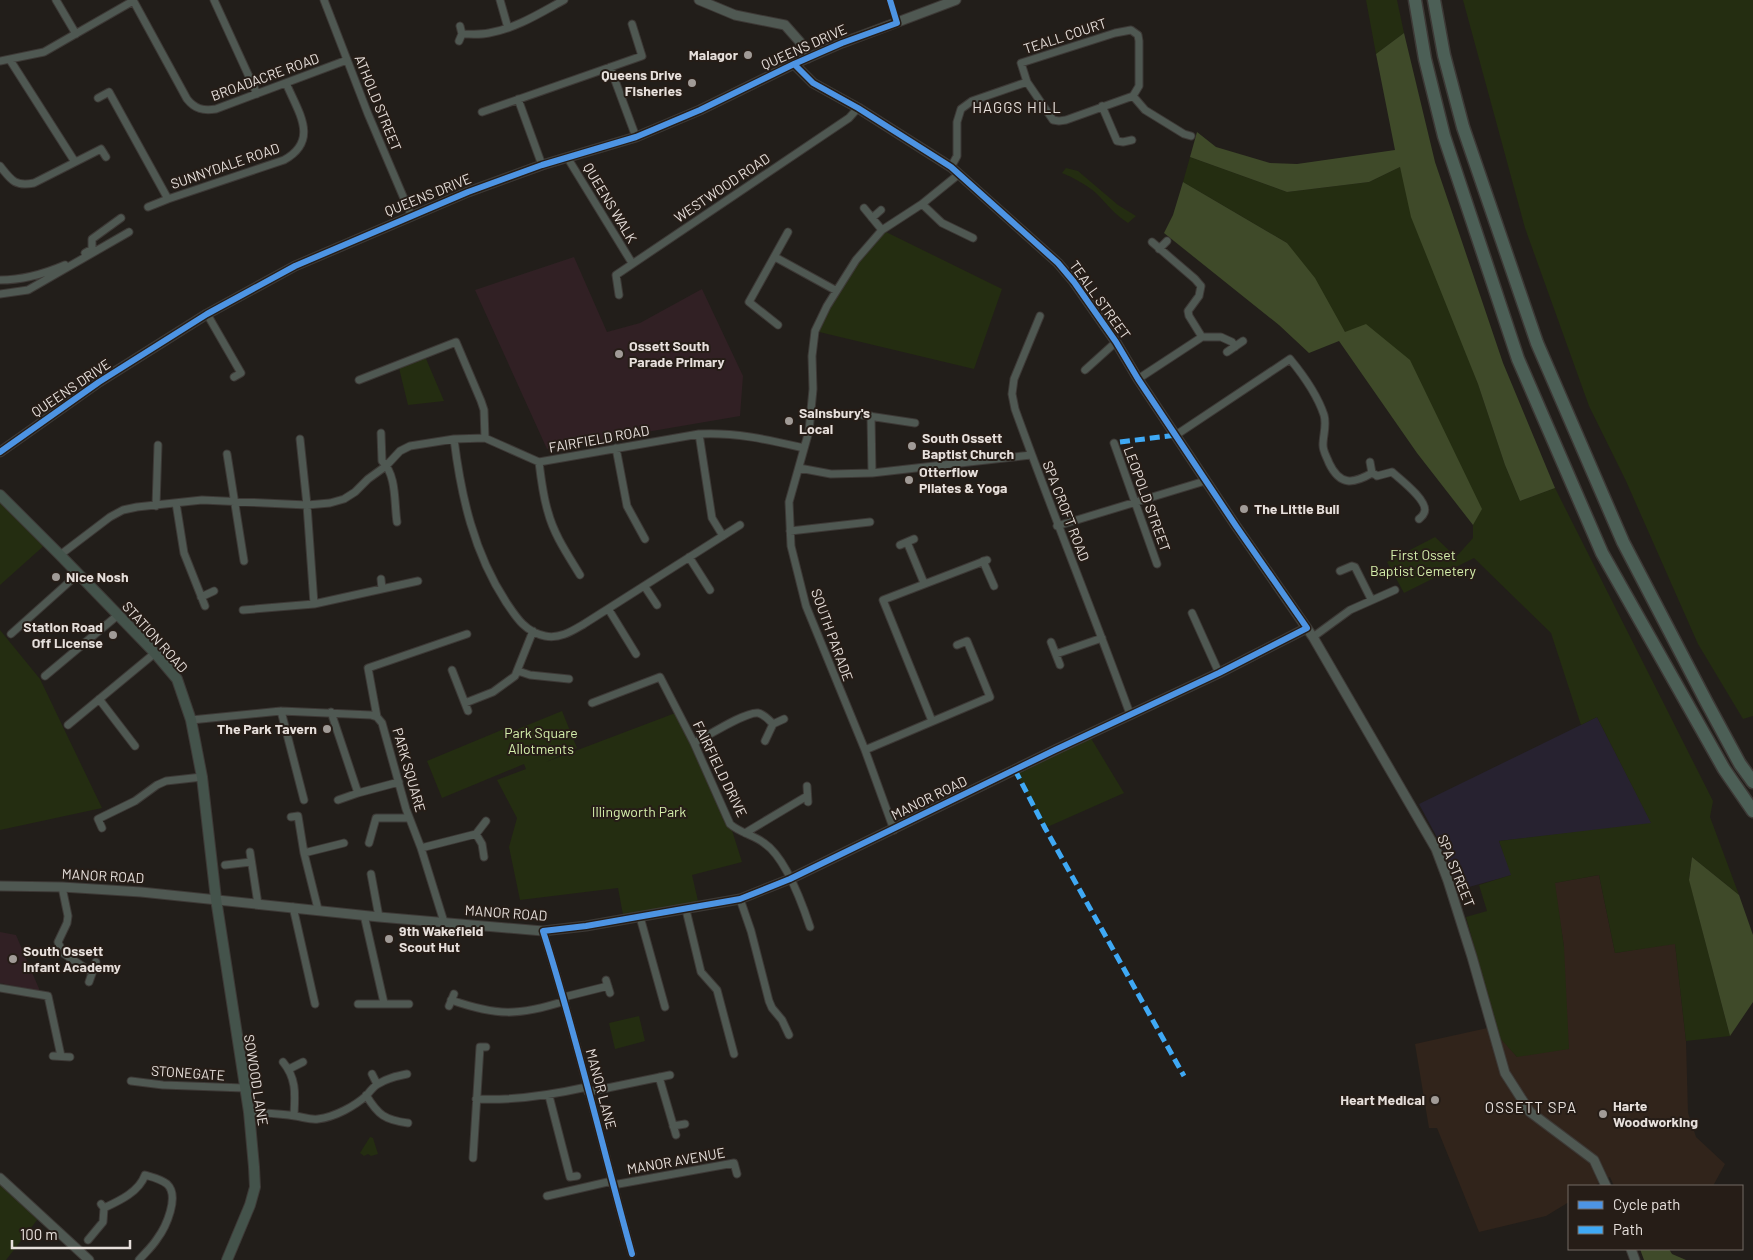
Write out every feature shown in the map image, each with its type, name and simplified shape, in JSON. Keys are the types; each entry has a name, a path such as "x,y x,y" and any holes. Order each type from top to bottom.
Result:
{"highway":[{"path":"1413,0 1444,136 1518,359 1602,553 1724,769 1753,811"},
{"path":"1434,0 1444,55 1464,127 1537,344 1623,542 1706,703 1740,764 1753,782"},
{"path":"1439,0 1444,55"}],"main road":[{"name":"STATION ROAD","path":"0,495 118,615 177,679 191,720 202,776 216,899"},
{"name":"SOWOOD LANE","path":"216,899 249,1112 255,1187 250,1205 226,1260"}],"street":[{"path":"56,0 76,34"},
{"path":"0,61 44,52 133,0"},
{"name":"BROADACRE ROAD","path":"133,0 187,99 192,105 207,110 216,109 347,60"},
{"path":"214,0 257,94"},
{"name":"ATHOLD STREET","path":"324,0 368,114 411,215"},
{"path":"500,0 508,28"},
{"path":"460,26 460,38 487,34 527,20 564,0"},
{"path":"699,0 735,15 785,25 800,42 808,58"},
{"name":"QUEENS DRIVE","path":"0,452 99,382 207,314 294,266 411,215 542,165 636,137 700,110 842,43 956,0"},
{"path":"482,112 642,56 632,24"},
{"name":"TEALL COURT","path":"1131,30 1138,35 1139,86 1133,96 1059,121 1053,120 1027,82 1020,63 1115,33 1131,30"},
{"path":"10,60 75,162"},
{"name":"TEALL STREET","path":"794,64 813,82 951,166 1058,263 1074,282 1116,342 1205,481 1307,628"},
{"path":"610,68 636,137"},
{"path":"951,166 957,156 957,122 961,109 972,101 1027,82"},
{"name":"SUNNYDALE ROAD","path":"148,207 284,160 293,155 305,136 304,126 286,83"},
{"path":"98,98 109,92 168,199"},
{"path":"1133,96 1145,110 1184,134 1191,136"},
{"path":"518,99 542,165"},
{"path":"1102,106 1117,141 1132,140"},
{"name":"WESTWOOD ROAD","path":"620,295 616,275 849,118 858,108"},
{"path":"0,166 16,183 25,185 34,183 101,149 106,157"},
{"name":"QUEENS WALK","path":"568,157 632,263"},
{"name":"SOUTH PARADE","path":"894,830 806,606 791,546 789,502 809,431 815,331 835,290 856,260 882,230 922,204 959,174"},
{"path":"922,204 942,222 973,238"},
{"path":"864,208 882,230"},
{"path":"872,218 881,210"},
{"path":"0,280 14,280 39,275 64,266 92,249 92,239 121,218"},
{"path":"0,294 28,290 129,232"},
{"path":"778,325 749,302 788,232"},
{"path":"1159,249 1167,241"},
{"path":"1152,242 1201,286 1199,296 1188,311 1202,338"},
{"path":"775,257 835,290"},
{"path":"207,314 241,373 234,377"},
{"name":"SPA CROFT ROAD","path":"1040,316 1014,380 1012,394 1015,409 1057,526 1130,714"},
{"path":"1138,379 1202,338 1221,337 1232,342 1235,347"},
{"path":"1227,352 1243,341"},
{"path":"359,380 456,342 484,410 485,438"},
{"path":"1086,357 1088,367 1116,342"},
{"path":"1176,435 1290,359 1315,394 1325,416 1323,448 1338,477 1348,481 1392,472 1419,496 1425,506 1425,513 1419,520"},
{"path":"1249,386 1254,392"},
{"path":"862,415 915,423"},
{"path":"871,416 872,473"},
{"path":"381,433 382,461 392,475 397,522"},
{"path":"699,434 712,518 723,536"},
{"name":"FAIRFIELD ROAD","path":"60,555 110,517 123,510 202,500 307,505 330,503 344,499 386,466 400,451 410,446 454,439 485,438 539,462 699,434 736,434 804,448"},
{"path":"300,439 314,604"},
{"path":"454,439 469,519 492,580 517,619 524,626 544,636 566,634 609,610 740,525"},
{"name":"LEOPOLD STREET","path":"1114,443 1158,564"},
{"path":"156,506 158,445"},
{"path":"616,448 627,506 645,539"},
{"path":"227,454 244,561"},
{"path":"799,468 831,474 872,473 1031,455"},
{"path":"539,462 548,513 556,533 580,575"},
{"path":"1370,462 1376,476"},
{"path":"1057,526 1205,481"},
{"path":"176,503 184,553 205,606"},
{"path":"790,531 870,522"},
{"path":"900,545 911,540 924,583"},
{"path":"689,557 710,590"},
{"path":"1354,557 1352,566 1371,600"},
{"path":"932,721 883,600 985,560 994,586"},
{"path":"1340,570 1352,566"},
{"path":"11,634 78,574"},
{"path":"380,579 382,589"},
{"path":"243,610 314,604 418,582"},
{"path":"645,587 657,606"},
{"path":"1313,636 1350,610 1395,590"},
{"path":"201,597 214,591"},
{"path":"257,599 258,608"},
{"path":"609,610 636,654"},
{"path":"1192,613 1219,673"},
{"path":"45,676 118,615"},
{"name":"SPA STREET","path":"1307,628 1436,849 1448,880 1472,957 1505,1073 1530,1112 1594,1160 1606,1185"},
{"name":"MANOR ROAD","path":"0,886 62,887 141,892 318,909 379,917 543,931 686,910 740,899 790,880 1130,714 1219,673 1307,628"},
{"path":"465,703 493,692 509,681 518,671 533,630"},
{"path":"377,717 368,668 467,634"},
{"path":"1056,654 1102,638"},
{"path":"864,750 990,697 967,641 957,645"},
{"path":"1051,642 1060,665"},
{"path":"68,725 154,653"},
{"path":"452,670 468,711"},
{"path":"518,671 530,675 569,679"},
{"name":"FAIRFIELD DRIVE","path":"592,703 660,677 694,743 730,824 766,843 774,851 803,907 810,927"},
{"path":"99,699 135,746"},
{"path":"281,711 304,800"},
{"name":"PARK SQUARE","path":"191,720 281,711 331,712 377,717 382,722 409,818 421,848 444,922"},
{"path":"331,712 358,793"},
{"path":"694,743 746,714 758,713 764,715 773,724"},
{"path":"765,741 773,724 784,719"},
{"path":"102,828 98,820 135,801 157,785 178,779 202,776"},
{"path":"338,800 399,782"},
{"path":"745,833 807,799 807,786"},
{"path":"291,817 298,816 304,853 318,909"},
{"path":"369,843 376,818 409,818"},
{"path":"421,848 476,834 486,821"},
{"path":"476,834 482,844 484,857"},
{"path":"304,853 344,843"},
{"path":"250,852 258,904"},
{"path":"226,865 251,862"},
{"path":"371,874 379,917"},
{"path":"62,887 68,916 58,942 63,953 92,972"},
{"path":"740,899 751,931 769,1001 790,1035"},
{"path":"293,907 315,1004"},
{"path":"686,910 701,972 717,990 734,1054"},
{"path":"364,915 384,1003"},
{"path":"640,917 665,1007"},
{"name":"MANOR LANE","path":"543,931 564,999 632,1254"},
{"path":"89,982 96,962"},
{"path":"451,1000 481,1009 516,1013 531,1011 608,986"},
{"path":"0,988 48,996 57,1056 70,1057"},
{"path":"358,1004 409,1004"},
{"path":"473,1158 480,1047 486,1047"},
{"path":"283,1062 289,1070 295,1090 294,1115"},
{"path":"289,1070 303,1062"},
{"path":"372,1074 377,1084"},
{"path":"249,1112 294,1115 310,1119 327,1117 353,1105 377,1084 393,1077 407,1074"},
{"path":"476,1099 492,1100 549,1096 670,1075"},
{"path":"659,1077 676,1135"},
{"name":"STONEGATE","path":"131,1082 244,1088"},
{"path":"366,1095 375,1108 388,1120 408,1123"},
{"path":"549,1096 570,1177 576,1176"},
{"path":"385,1129 388,1120"},
{"path":"673,1126 685,1124"},
{"name":"MANOR AVENUE","path":"612,1183 734,1163 736,1174"},
{"path":"88,1240 103,1222 102,1206 132,1193 145,1175 163,1181 171,1189 172,1201 165,1224 156,1241 139,1260"},
{"path":"0,1178 89,1260"},
{"path":"547,1196 612,1183"},
{"path":"144,1254 151,1260"}],"shaded area":[{"name":"Ossett South Parade Primary","path":"574,257 607,332 640,323 702,289 743,376 740,416 547,449 475,290"},
{"path":"1597,717 1652,824 1499,841 1512,875 1458,890 1446,854 1419,804"},
{"path":"1599,875 1615,953 1675,943 1686,1041 1688,1113 1696,1137 1725,1164 1714,1185 1614,1185 1610,1177 1596,1185 1568,1185 1568,1203 1546,1216 1479,1232 1437,1128 1429,1128 1415,1044 1492,1027 1517,1057 1564,947 1554,883"},
{"name":"South Ossett Infant Academy","path":"0,932 16,935 40,991 0,983"}],"green space":[{"path":"1366,0 1397,0 1404,33 1376,54"},
{"path":"1463,0 1753,0 1753,716 1743,719 1698,644 1626,481 1589,406 1525,228"},
{"path":"1404,33 1435,162 1503,363 1555,488 1520,501 1505,465 1478,384 1411,217 1400,167 1369,182 1287,192 1190,157 1197,132 1216,147 1270,163 1297,164 1395,150 1376,54"},
{"name":"First Osset Baptist Cemetery","path":"1190,157 1287,192 1369,182 1400,167 1406,189 1478,384 1505,465 1520,501 1555,488 1713,801 1710,817 1739,895 1692,857 1689,879 1730,1036 1686,1041 1675,944 1615,953 1599,875 1555,883 1564,947 1569,1049 1517,1057 1499,1037 1466,917 1487,911 1479,885 1511,875 1499,841 1651,823 1597,717 1581,725 1551,633 1474,558 1404,593 1387,562 1435,537 1456,557 1473,538 1473,525 1481,509 1464,474 1345,332 1287,243 1183,182"},
{"path":"1066,168 1078,171 1118,205 1136,216 1128,223 1123,220 1096,193 1062,173"},
{"path":"1183,182 1287,243 1315,278 1345,332 1366,324 1410,360 1482,509 1473,525 1417,453 1339,341 1309,353 1279,325 1164,233 1173,215"},
{"path":"882,230 1002,289 974,369 815,331 827,306"},
{"path":"424,354 444,401 408,405 398,364"},
{"path":"0,495 47,543 0,585"},
{"path":"0,630 40,679 102,808 0,830"},
{"name":"Illingworth Park","path":"562,711 577,748 546,762 678,712 730,824 742,862 692,875 698,901 686,910 624,920 618,888 520,900 509,847 517,818 497,780 526,769 524,764 442,798 427,761 511,726 513,731"},
{"path":"1089,735 1124,793 1045,828 1015,770"},
{"path":"1692,857 1739,895 1753,935 1753,1002 1730,1036 1689,880"},
{"path":"639,1016 645,1041 615,1049 609,1023"},
{"path":"370,1137 373,1138 378,1154 364,1156 360,1153"},
{"path":"0,1178 41,1215 6,1260 0,1260"},
{"path":"1640,1250 1670,1250 1672,1254 1686,1260 1644,1260"}],"marked path":[{"path":"1120,442 1176,435"},
{"path":"1015,770 1045,828 1184,1076"}],"cycle path":[{"path":"0,452 99,382 207,314 295,266 468,192 542,165 636,137 700,110 842,43 897,23 890,0"},
{"path":"632,1254 578,1051 543,931 586,926 740,899 790,879 1055,750 1219,673 1307,628 1236,526 1138,379 1116,342 1074,282 1058,263 951,167 858,108 813,83 794,64"}],"place":[{"name":"Malagor","path":"748,55"},
{"name":"Queens Drive Fisheries","path":"692,83"},
{"name":"Ossett South Parade Primary","path":"619,354"},
{"name":"Sainsbury's Local","path":"789,421"},
{"name":"South Ossett Baptist Church","path":"912,446"},
{"name":"Otterflow Pilates & Yoga","path":"909,480"},
{"name":"The Little Bull","path":"1244,509"},
{"name":"Nice Nosh","path":"56,577"},
{"name":"Station Road Off License","path":"113,635"},
{"name":"The Park Tavern","path":"327,729"},
{"name":"9th Wakefield Scout Hut","path":"389,939"},
{"name":"South Ossett Infant Academy","path":"13,959"},
{"name":"Heart Medical","path":"1435,1100"},
{"name":"Harte Woodworking","path":"1603,1114"}],"district":[{"name":"HAGGS HILL","path":"1017,108"},
{"name":"OSSETT SPA","path":"1531,1108"}],"park label":[{"name":"Park Square Allotments","path":"541,742"}]}
